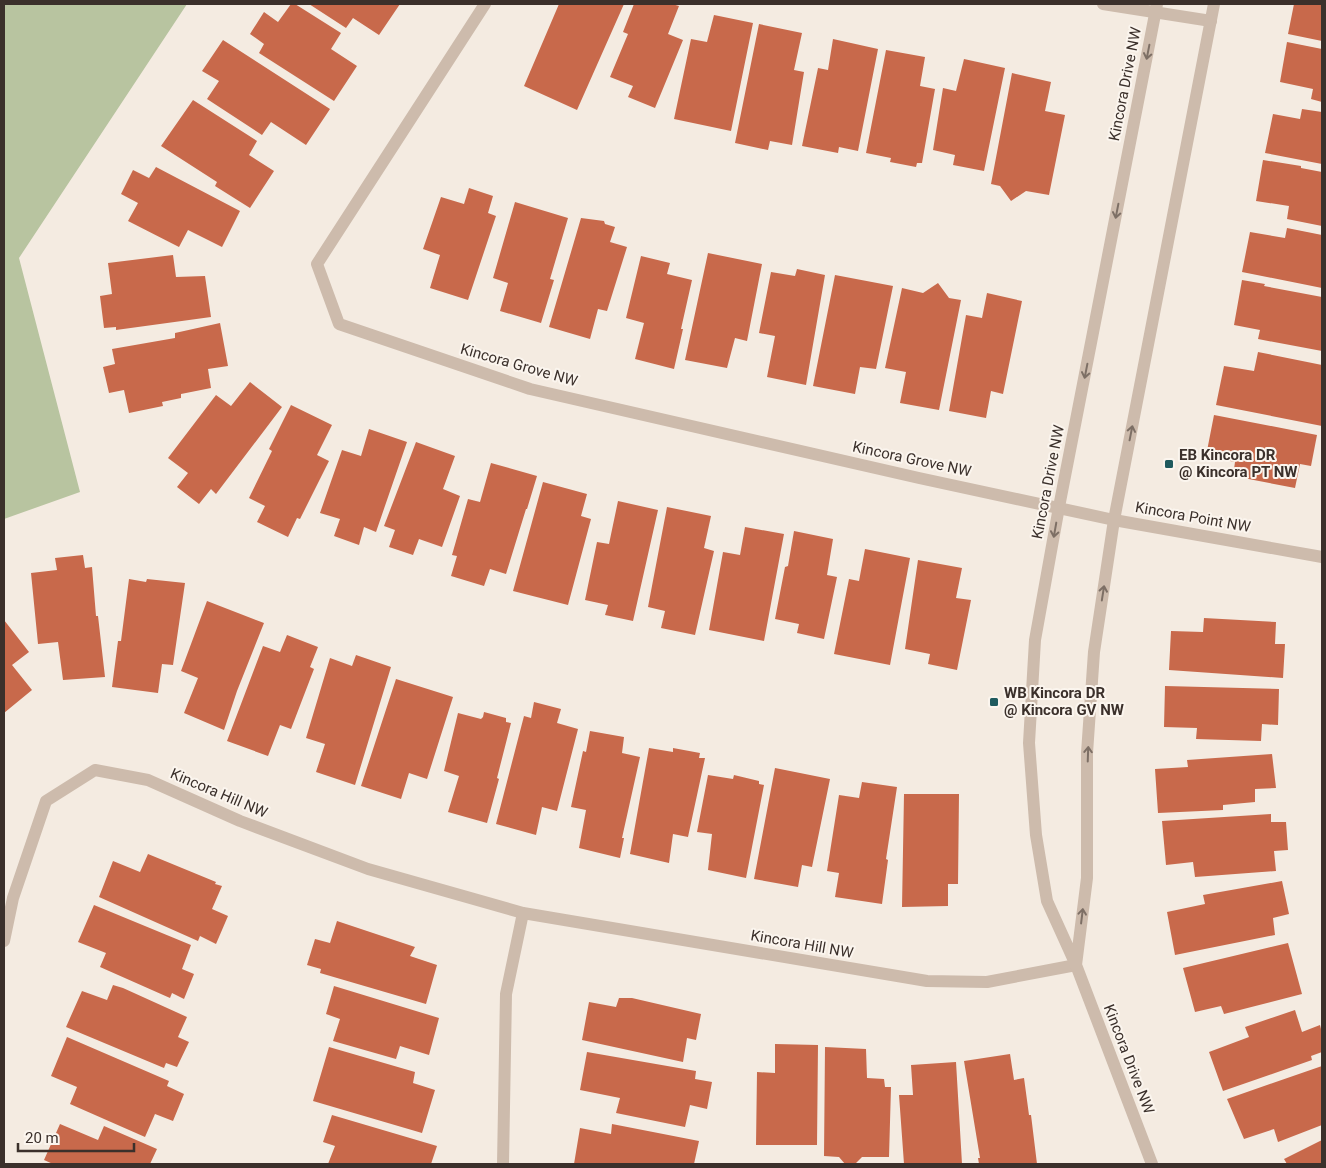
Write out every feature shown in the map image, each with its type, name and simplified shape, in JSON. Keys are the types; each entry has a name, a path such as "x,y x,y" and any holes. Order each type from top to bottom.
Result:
{"street":[{"name":"Kincora Grove NW","path":"485,4 316,264 339,324 530,389 919,478 1059,507"},
{"path":"1103,4 1156,8 1211,22"},
{"name":"Kincora Drive NW","path":"1076,965 1087,878 1087,753 1094,652 1114,520 1214,4"},
{"name":"Kincora Drive NW","path":"1152,1164 1076,965 1047,900 1036,834 1029,743 1035,640 1156,8"},
{"name":"Kincora Point NW","path":"1059,507 1114,520 1322,557"},
{"name":"Kincora Hill NW","path":"4,941 13,898 46,801 95,770 148,780 240,821 368,868 523,913 927,981 987,982 1076,965"},
{"path":"503,1164 506,994 523,913"}],"green space":[{"path":"4,4 187,4 19,258 80,492 4,519"}],"building":[{"path":"291,4 295,4 341,33 331,49 357,66 334,101 259,53 264,44 250,34 264,12 278,22"},
{"path":"309,4 400,4 379,35 353,18 346,28"},
{"path":"559,4 624,4 577,110 524,86"},
{"path":"634,4 672,4 679,6 668,34 683,40 655,108 628,97 633,86 610,77 628,34 623,32"},
{"path":"1294,4 1322,4 1322,41 1288,34"},
{"path":"714,15 753,23 731,131 674,119 691,39 707,42"},
{"path":"759,24 802,33 794,70 804,72 792,145 770,141 768,150 735,143"},
{"path":"833,39 878,49 858,151 839,147 838,153 802,146 818,68 828,70"},
{"path":"223,40 330,109 306,145 271,122 262,135 207,99 219,81 202,71"},
{"path":"1287,42 1322,49 1322,102 1311,99 1313,89 1280,82"},
{"path":"886,50 925,57 920,86 935,89 922,163 917,163 916,167 890,162 891,158 866,153"},
{"path":"964,59 1005,68 984,171 953,165 955,155 933,150 943,88 956,91"},
{"path":"1012,73 1051,82 1045,111 1065,115 1049,195 1026,191 1011,201 1000,186 991,184"},
{"path":"193,100 257,141 249,155 274,171 250,208 215,186 217,182 161,146"},
{"path":"1302,109 1322,112 1322,164 1265,153 1273,114 1300,119"},
{"path":"1263,160 1301,166 1301,168 1322,172 1322,226 1287,219 1289,206 1256,201"},
{"path":"156,167 240,211 222,247 188,230 179,247 128,221 138,203 121,194 133,170 149,178"},
{"path":"469,188 493,196 488,213 496,216 468,300 430,288 440,255 423,249 441,197 464,204"},
{"path":"515,202 568,218 550,279 554,280 541,323 500,311 508,283 493,278"},
{"path":"581,218 604,221 605,224 615,227 610,242 627,247 607,311 598,309 590,339 549,327"},
{"path":"1287,228 1322,235 1322,288 1242,272 1250,232 1285,238"},
{"path":"708,253 762,264 747,341 735,338 727,368 685,360"},
{"path":"173,255 176,277 205,276 211,317 116,330 116,327 104,328 100,296 112,294 108,263"},
{"path":"641,256 670,263 667,274 692,280 674,369 635,359 644,323 626,318"},
{"path":"797,269 825,275 806,385 767,377 775,336 759,333 771,272 795,276"},
{"path":"835,275 893,286 876,369 860,367 855,394 813,386"},
{"path":"1242,280 1322,297 1322,351 1258,339 1260,330 1234,325"},
{"path":"938,283 949,298 961,300 939,410 900,403 906,372 885,368 902,288 923,293"},
{"path":"987,293 1022,301 1003,394 991,391 986,418 949,411 966,315 982,318"},
{"path":"220,323 228,366 208,369 211,388 181,394 181,398 162,402 163,406 129,413 124,390 109,393 103,367 115,364 112,349 175,338 175,333"},
{"path":"1258,352 1322,365 1322,426 1216,405 1224,366 1254,371"},
{"path":"250,382 282,407 216,494 211,489 199,504 177,487 188,473 168,458 216,395 231,406"},
{"path":"291,405 332,425 317,455 329,461 300,519 297,518 288,537 257,522 265,506 249,498 272,451 269,449"},
{"path":"1214,415 1317,435 1311,466 1300,464 1295,488 1233,476 1235,462 1206,456"},
{"path":"369,429 407,442 376,532 364,527 359,545 334,536 340,519 320,513 342,450 361,456"},
{"path":"416,442 455,456 443,489 460,496 442,547 419,539 413,555 389,547 395,530 384,526"},
{"path":"491,463 537,476 506,574 490,569 484,586 451,576 457,556 452,555 468,499 480,502"},
{"path":"543,482 587,494 581,516 591,519 568,605 513,591"},
{"path":"618,501 658,510 633,621 605,615 608,605 585,600 597,542 609,544"},
{"path":"667,507 711,516 704,548 714,551 695,635 661,628 665,611 648,607"},
{"path":"745,527 784,534 764,641 709,630 723,552 740,555"},
{"path":"794,531 833,539 827,575 837,577 824,639 797,633 799,624 775,619 785,567 788,566"},
{"path":"865,549 910,558 890,665 834,654 849,579 859,581"},
{"path":"83,555 85,568 92,567 96,616 98,616 105,677 63,680 58,642 38,644 31,573 57,570 55,558"},
{"path":"918,560 962,568 956,598 971,600 957,670 928,664 930,654 905,649"},
{"path":"129,579 146,582 147,579 185,583 173,665 162,664 158,693 112,687 118,641 121,641"},
{"path":"207,601 264,623 224,730 184,713 198,678 181,671"},
{"path":"1204,618 1276,622 1275,644 1285,644 1283,678 1169,670 1171,631 1203,632"},
{"path":"4,620 29,652 12,665 32,690 4,713"},
{"path":"287,635 318,647 310,667 314,669 291,729 280,725 268,756 227,741 263,646 280,652"},
{"path":"356,655 391,667 355,785 316,772 325,744 306,738 330,658 352,666"},
{"path":"396,679 453,697 427,779 409,773 401,799 361,786"},
{"path":"1165,686 1279,689 1278,725 1262,724 1261,741 1196,739 1197,728 1164,727"},
{"path":"534,702 561,709 557,723 578,729 557,811 542,807 536,835 496,824 524,716 531,718"},
{"path":"484,712 506,718 506,722 511,723 487,823 448,812 459,776 444,771 458,713 481,719"},
{"path":"590,731 624,737 622,753 640,757 622,838 624,838 620,858 579,848 586,810 571,807 583,751 586,752"},
{"path":"649,748 673,752 673,748 700,753 699,758 705,758 688,837 673,834 669,863 630,854"},
{"path":"1272,754 1276,788 1255,789 1255,802 1223,805 1223,810 1158,813 1155,769 1188,767 1187,760"},
{"path":"775,768 830,779 812,867 802,865 798,887 754,879"},
{"path":"708,775 733,779 734,775 759,781 759,784 764,785 746,878 708,870 712,834 697,832"},
{"path":"862,782 897,787 886,859 888,860 882,904 835,897 839,873 827,871 839,795 859,798"},
{"path":"904,794 959,794 958,884 948,884 948,906 902,907"},
{"path":"1271,814 1271,822 1286,822 1288,850 1274,851 1276,871 1195,877 1193,862 1166,865 1162,821"},
{"path":"148,854 222,886 212,909 228,916 216,944 200,936 198,941 99,897 113,861 140,872"},
{"path":"1282,881 1289,914 1273,918 1275,935 1175,955 1167,912 1205,904 1203,895"},
{"path":"94,905 191,945 182,969 194,974 184,999 172,993 170,998 100,967 106,953 78,942"},
{"path":"337,921 415,947 410,956 437,965 426,1004 320,973 321,969 307,965 315,939 330,943"},
{"path":"1288,943 1302,994 1224,1014 1221,1006 1195,1012 1183,968"},
{"path":"113,985 187,1017 178,1037 189,1042 177,1067 166,1063 164,1068 66,1027 82,991 107,1000"},
{"path":"334,986 439,1018 429,1055 400,1046 396,1059 333,1041 340,1019 326,1014"},
{"path":"619,998 632,998 701,1014 696,1040 687,1038 683,1062 582,1040 589,1002 616,1007"},
{"path":"1295,1010 1302,1032 1320,1025 1322,1052 1311,1056 1312,1060 1223,1091 1209,1052 1249,1037 1245,1027"},
{"path":"67,1037 169,1081 167,1086 184,1094 173,1121 155,1114 145,1137 70,1104 77,1087 51,1076"},
{"path":"775,1044 818,1045 817,1145 756,1145 757,1072 775,1073"},
{"path":"329,1047 415,1072 413,1083 435,1090 422,1133 313,1101"},
{"path":"825,1047 866,1049 867,1078 884,1079 885,1087 891,1087 889,1157 862,1157 855,1164 845,1164 839,1157 824,1156"},
{"path":"587,1052 696,1071 695,1079 712,1082 707,1109 690,1105 685,1127 616,1113 620,1098 580,1090"},
{"path":"1010,1054 1014,1080 1024,1078 1037,1164 979,1164 978,1158 980,1158 964,1061"},
{"path":"956,1062 962,1164 904,1164 899,1095 913,1095 911,1065"},
{"path":"1322,1066 1322,1125 1278,1142 1274,1129 1244,1139 1227,1099"},
{"path":"332,1115 437,1146 431,1164 328,1164 335,1146 323,1142"},
{"path":"60,1124 98,1140 104,1126 157,1149 150,1164 53,1164 44,1160"},
{"path":"612,1124 699,1141 694,1164 574,1164 580,1128 611,1134"},
{"path":"1322,1140 1322,1164 1287,1164 1284,1159"}],"place":[{"name":"EB Kincora DR @ Kincora PT NW","path":"1169,464"},
{"name":"WB Kincora DR @ Kincora GV NW","path":"994,702"}]}
